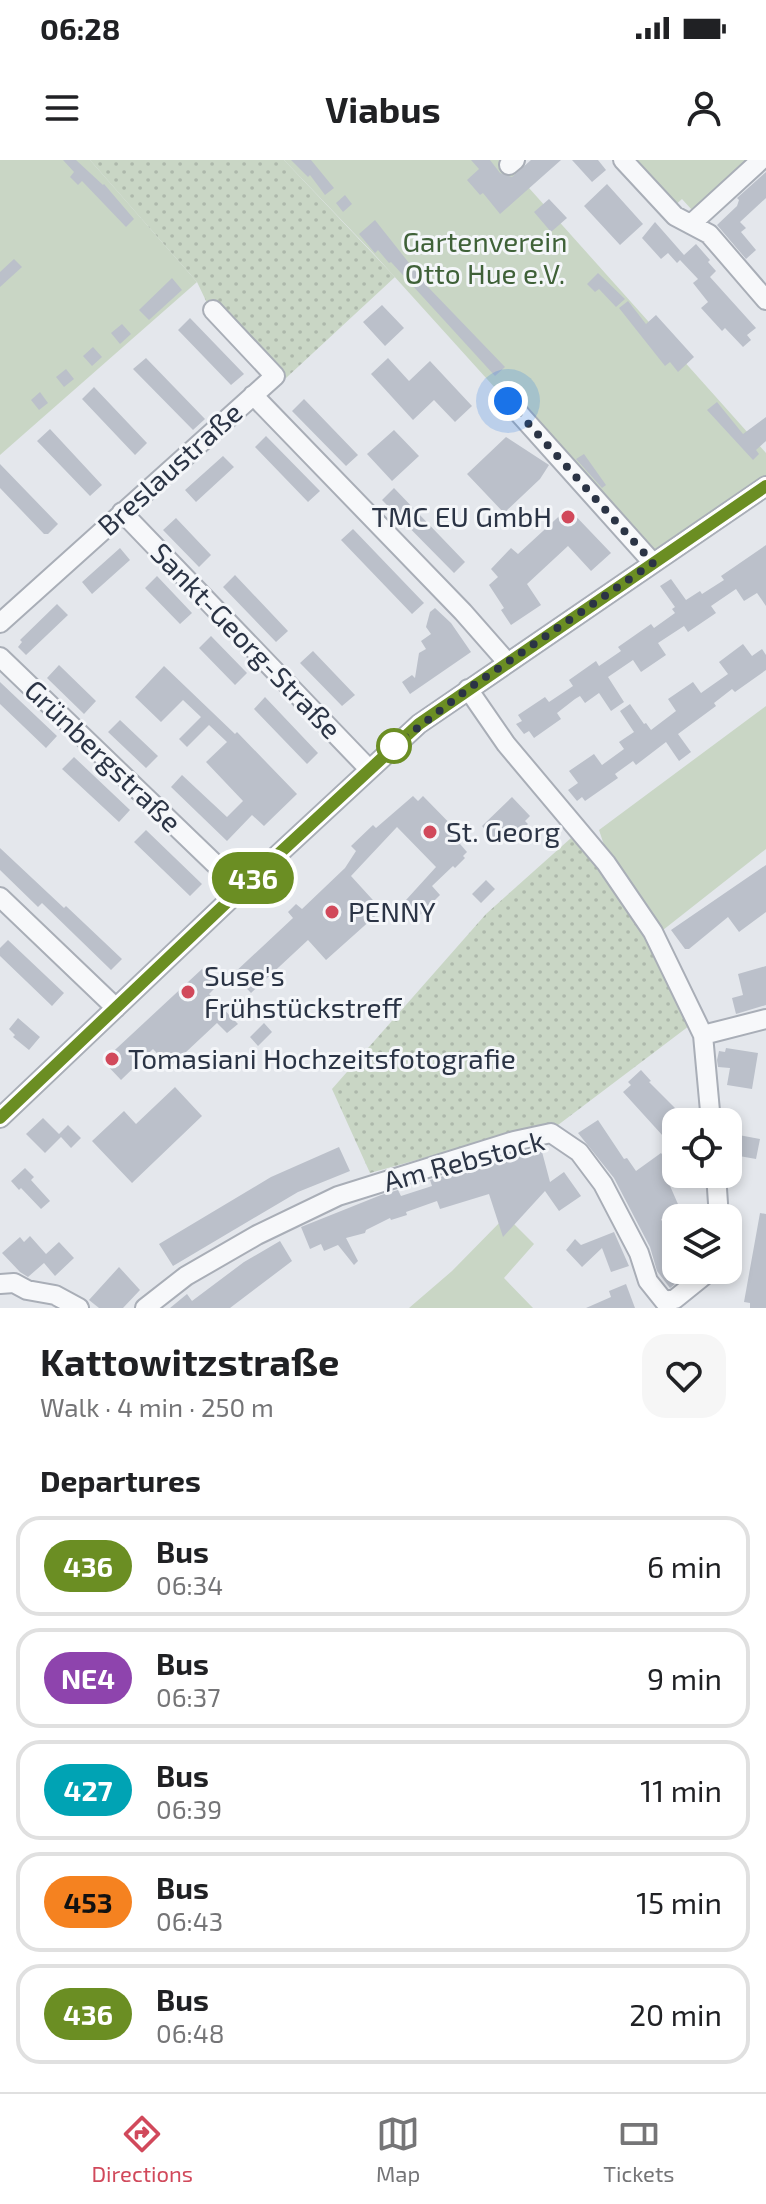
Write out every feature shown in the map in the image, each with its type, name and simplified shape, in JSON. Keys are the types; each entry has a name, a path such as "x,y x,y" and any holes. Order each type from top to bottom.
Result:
{"street":[{"path":"623,160 675,216 709,234 766,300"},
{"path":"691,224 761,160"},
{"name":"Breslaustraße","path":"0,623 275,376 213,310"},
{"path":"253,395 463,612 507,662"},
{"path":"508,401 653,563"},
{"path":"0,1118 419,724 766,486"},
{"name":"Sankt-Georg-Straße","path":"122,512 369,769"},
{"name":"Grünbergstraße","path":"0,657 241,889"},
{"path":"468,689 506,744 606,863 653,932 703,1035 710,1108"},
{"path":"0,897 116,1008"},
{"path":"703,1035 766,1019"},
{"name":"Am Rebstock","path":"145,1308 197,1269 257,1235 338,1196 514,1141 551,1133 579,1152 603,1184 639,1253 648,1281 664,1301 675,1299 694,1284"},
{"path":"0,1269 7,1283 55,1295 79,1308"}],"green space":[{"path":"0,160 90,160 197,282 0,455"},
{"path":"90,160 284,160 395,277 286,378 207,303 197,282"},
{"name":"Gartenverein Otto Hue e.V.","path":"284,160 504,160 766,453 766,486 653,563 374,254"},
{"path":"631,160 748,160 692,210 682,199 673,207"},
{"path":"766,706 766,849 663,930 604,845 599,830"},
{"path":"571,838 594,864 644,935 689,1026 558,1125 535,1127 370,1173 332,1089 486,914"},
{"path":"506,1216 534,1244 504,1278 533,1308 409,1308 452,1271"}],"building":[{"path":"63,160 76,160 104,184 134,219 126,227 82,181 78,185 70,177 74,172"},
{"path":"291,160 311,160 334,188 325,195 310,175 308,177"},
{"path":"471,160 490,160 500,173 512,177 531,160 561,160 500,214 483,193 480,195 467,180 479,169"},
{"path":"572,160 598,160 606,170 592,182"},
{"path":"766,172 766,198 740,222 746,228 741,232 756,250 746,259 717,225 737,206 737,198"},
{"path":"607,184 643,224 620,245 584,206"},
{"path":"345,195 352,204 343,212 336,203"},
{"path":"549,199 567,218 551,232 534,212"},
{"path":"375,220 428,287 505,367 495,376 391,262 378,250 375,253 359,234"},
{"path":"655,222 684,255 696,244 710,260 708,262 716,271 710,277 756,328 747,335 751,340 743,347 725,328 722,331 701,308 708,302 693,283 698,279 680,260 677,263 668,253 661,259 642,238"},
{"path":"14,259 22,267 0,287 0,272"},
{"path":"598,273 625,299 616,307 599,289 595,292 587,284"},
{"path":"172,278 182,290 149,320 139,310"},
{"path":"628,301 646,324 656,315 694,357 678,372 670,362 665,366 619,308"},
{"path":"382,305 404,328 385,346 363,322"},
{"path":"190,318 244,374 231,385 178,330"},
{"path":"122,324 131,334 120,344 111,333"},
{"path":"93,347 102,357 92,366 83,356"},
{"path":"146,358 205,419 193,430 133,369"},
{"path":"388,358 409,381 430,361 472,406 455,422 434,400 413,420 371,374"},
{"path":"66,369 74,379 64,387 56,377"},
{"path":"94,387 147,443 135,455 82,399"},
{"path":"40,392 48,403 39,410 31,400"},
{"path":"304,399 358,455 346,466 292,411"},
{"path":"717,402 743,434 766,417 766,441 756,450 759,454 753,460 707,410"},
{"path":"50,429 102,485 90,496 37,441"},
{"path":"394,430 419,456 392,481 367,454"},
{"path":"266,436 320,491 308,502 255,447"},
{"path":"506,437 549,465 540,479 504,513 467,474"},
{"path":"584,454 606,485 602,488 576,459"},
{"path":"223,456 234,467 196,502 185,490"},
{"path":"0,464 58,524 48,534 44,534 0,488"},
{"path":"394,488 465,562 454,573 382,500"},
{"path":"568,508 611,553 591,571 568,546 527,584 541,605 511,625 489,585 498,577 491,569 511,548 518,554"},
{"path":"176,518 211,555 199,567 163,530"},
{"path":"353,529 424,603 412,614 341,540"},
{"path":"766,545 766,606 757,593 744,601 736,589 711,606 716,613 688,632 684,626 658,643 666,655 641,672 633,660 608,677 624,702 611,711 599,693 585,703 580,696 575,699 557,713 561,719 534,738 529,731 524,734 516,724 522,721 518,715 545,697 549,702 573,686 569,680 596,661 599,666 621,651 618,647 651,624 654,628 675,613 672,609 675,607 660,586 671,579 686,600 700,591 702,594 724,580 721,576"},
{"path":"120,548 130,560 92,594 82,582"},
{"path":"235,575 288,631 276,642 223,587"},
{"path":"157,576 192,613 180,624 145,588"},
{"path":"57,604 68,615 26,655 18,647 22,642 20,640"},
{"path":"435,608 451,623 471,652 410,694 402,682 412,675 415,678 419,653 426,649 421,641 431,634 426,627 430,612"},
{"path":"211,636 247,673 235,685 199,648"},
{"path":"743,644 752,656 762,649 766,655 766,670 735,692 732,689 714,703 716,706 678,734 691,752 679,761 666,742 636,765 633,761 615,774 618,778 585,801 582,797 577,801 568,790 578,783 569,771 594,754 602,765 624,749 619,742 634,732 620,711 630,704 651,730 676,711 668,699 693,682 701,693 728,674 719,662"},
{"path":"313,651 355,695 342,706 300,663"},
{"path":"59,665 96,701 84,714 47,678"},
{"path":"164,666 235,734 237,732 297,794 264,826 252,815 227,841 171,787 182,775 227,817 243,801 206,762 227,742 209,725 187,747 179,739 201,717 183,700 161,722 135,697"},
{"path":"0,682 57,736 46,748 0,704"},
{"path":"265,697 318,753 307,764 254,709"},
{"path":"120,720 158,756 146,768 108,732"},
{"path":"74,757 130,810 119,822 62,769"},
{"path":"413,796 418,801 423,796 465,839 460,844 467,852 463,856 465,858 432,886 440,895 420,915 406,900 436,867 397,827 351,876 382,910 326,960 308,940 251,993 233,974 293,918 288,912 296,904 302,909 345,868 356,851 351,846 373,825 376,828"},
{"path":"512,797 530,816 525,821 528,824 518,834 515,830 500,845 482,826"},
{"path":"146,830 202,884 190,896 134,842"},
{"path":"0,848 122,959 111,970 42,903 38,907 0,870"},
{"path":"766,865 766,912 739,932 728,917 685,949 671,930"},
{"path":"486,880 495,889 481,903 472,894"},
{"path":"8,940 64,993 52,1006 0,956 0,948"},
{"path":"766,966 766,1005 736,1014 732,998 743,995 738,974"},
{"path":"202,969 217,986 209,994 238,1024 227,1033 217,1023 170,1067 153,1049 121,1080 103,1061"},
{"path":"18,1018 40,1037 29,1050 13,1037 15,1035 9,1029"},
{"path":"264,1023 272,1032 258,1046 250,1037"},
{"path":"726,1048 758,1053 752,1089 727,1085 730,1068 718,1067 717,1060 719,1051 725,1052"},
{"path":"641,1070 675,1108 662,1108 662,1135 623,1092 631,1085 628,1082"},
{"path":"175,1087 202,1116 132,1183 92,1141 124,1111 136,1124"},
{"path":"43,1118 59,1134 68,1125 81,1138 71,1148 61,1137 45,1153 26,1134"},
{"path":"598,1120 624,1159 627,1158 636,1171 662,1154 662,1188 671,1188 678,1204 662,1204 662,1278 650,1247 614,1178 578,1133"},
{"path":"742,1136 760,1139 756,1159 742,1156"},
{"path":"339,1147 350,1171 298,1192 173,1266 159,1244 271,1177"},
{"path":"541,1148 550,1182 564,1172 581,1196 559,1211 545,1191 503,1237 489,1194 440,1209 437,1201 406,1212 407,1215 390,1218 365,1233 346,1238 358,1261 354,1265 338,1245 324,1251 321,1244 310,1249 301,1227 381,1195 398,1190 401,1196 432,1186 430,1180"},
{"path":"25,1168 34,1177 31,1180 50,1201 41,1209 11,1181"},
{"path":"760,1213 766,1214 766,1308 750,1308 750,1303 744,1302"},
{"path":"614,1232 629,1266 611,1272 602,1248 582,1267 566,1250 575,1239 581,1245"},
{"path":"30,1236 46,1254 59,1242 74,1258 55,1276 44,1263 28,1277 2,1253 20,1237 24,1242"},
{"path":"280,1241 292,1261 230,1308 170,1308 187,1294 192,1301 244,1262"},
{"path":"119,1267 140,1290 123,1308 99,1308 89,1300"},
{"path":"626,1284 635,1308 586,1308 611,1297 609,1291"}],"bus line":[{"name":"436","path":"0,1118 419,724 766,486"}],"place":[{"name":"TMC EU GmbH","path":"568,517"},
{"name":"St. Georg","path":"430,832"},
{"name":"PENNY","path":"332,912"},
{"name":"Suse's Frühstückstreff","path":"188,992"},
{"name":"Tomasiani Hochzeitsfotografie","path":"112,1059"}],"route":[{"path":"394,746 468,689 653,563 508,401"}]}
